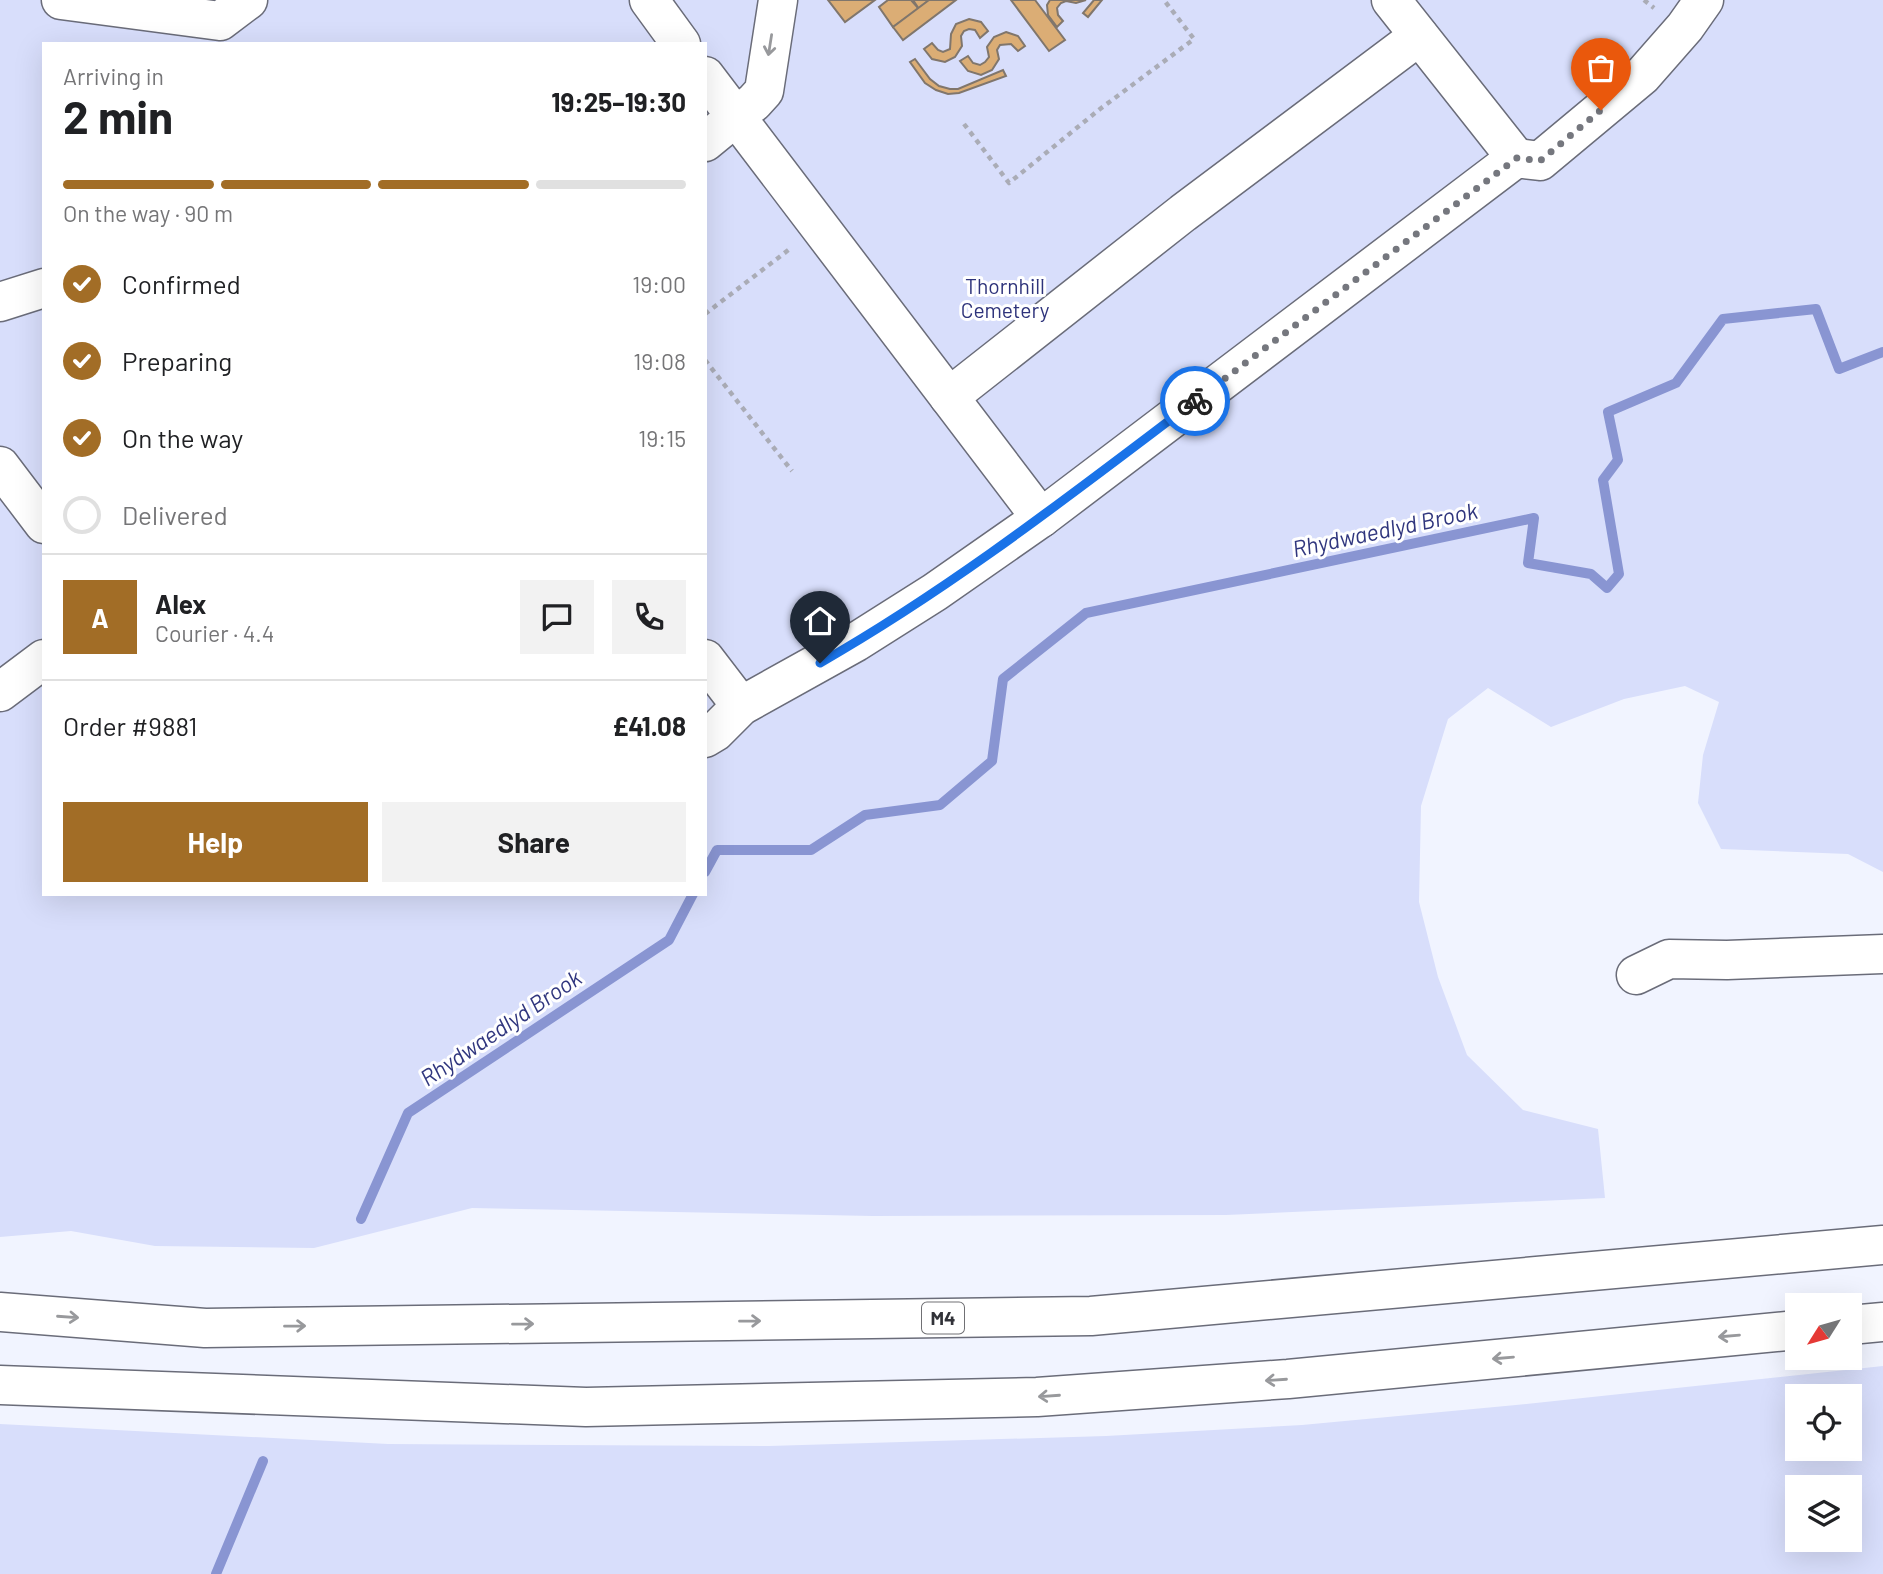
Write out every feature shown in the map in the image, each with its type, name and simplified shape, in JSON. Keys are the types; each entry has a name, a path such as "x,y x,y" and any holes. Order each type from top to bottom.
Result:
{"main road":[{"path":"61,0 235,22"},
{"path":"649,0 680,42"},
{"path":"707,140 764,91 778,0"},
{"path":"1391,0 1517,158 1540,161 1642,76 1685,27 1704,0"},
{"path":"949,397 1183,213 1419,36"},
{"path":"707,79 1041,517"},
{"path":"707,737 715,733 741,706 856,642 935,592 1041,517 1517,158"},
{"path":"0,302 42,289"},
{"path":"0,466 42,521"},
{"path":"0,692 42,660"},
{"path":"707,662 741,706"},
{"path":"1636,975 1669,959 1727,960 1883,954"},
{"name":"M4","path":"0,1312 205,1328 1091,1317 1883,1245"},
{"path":"1862,1324 1883,1322"},
{"path":"0,1385 586,1407 1037,1397 1288,1379 1785,1331"}],"path":[{"path":"964,124 1009,183 1100,109 1194,39 1164,0"},
{"path":"707,312 819,227"},
{"path":"707,363 792,471"}],"green space":[{"name":"Thornhill Cemetery","path":"0,0 1883,0 1883,872 1848,854 1721,849 1698,803 1703,755 1719,702 1685,686 1624,699 1551,727 1488,688 1448,719 1421,806 1419,902 1438,977 1467,1055 1523,1110 1598,1129 1605,1198 1226,1215 873,1216 472,1208 314,1248 155,1246 71,1231 0,1237"},
{"path":"1883,1366 1883,1574 0,1574 0,1424 388,1444 769,1446 1106,1436 1302,1425"}],"building":[{"path":"828,0 875,0 845,22"},
{"path":"888,0 911,0 919,9 893,27 879,7"},
{"path":"913,0 929,0 919,9"},
{"path":"929,0 956,0 903,40 893,27"},
{"path":"1011,0 1035,0 1065,40 1049,51"},
{"path":"1050,0 1086,0 1061,3 1057,8 1063,21 1057,27 1048,15 1047,5"},
{"path":"1094,0 1102,0 1088,17 1083,13"},
{"path":"969,19 981,22 988,31 980,38 975,30 964,31 961,36 962,46 955,57 945,62 932,59 924,49 932,43 943,52 950,49 951,34 956,24"},
{"path":"1006,32 1018,36 1025,46 1018,51 1011,44 1000,45 997,50 999,59 992,70 981,75 968,71 960,61 968,56 973,63 980,65 985,62 989,57 987,47 994,37"},
{"path":"915,59 930,79 939,86 950,89 958,89 1003,70 1006,76 959,93 948,94 925,83 910,62"}],"waterway":[{"name":"Rhydwaedlyd Brook","path":"707,868 717,850 811,850 865,815 940,805 992,761 1003,679 1086,613 1534,518 1528,563 1591,574 1607,588 1619,574 1603,480 1618,460 1608,412 1676,383 1723,319 1816,309 1839,369 1883,352"},
{"name":"Rhydwaedlyd Brook","path":"361,1219 408,1113 669,940 692,896"},
{"name":"Rhydwaedlyd Brook","path":"216,1574 263,1461"}],"way so far":[{"path":"1195,401 1517,158 1540,161 1601,110"}],"route":[{"path":"820,663 935,592 1041,517 1195,401"}]}
